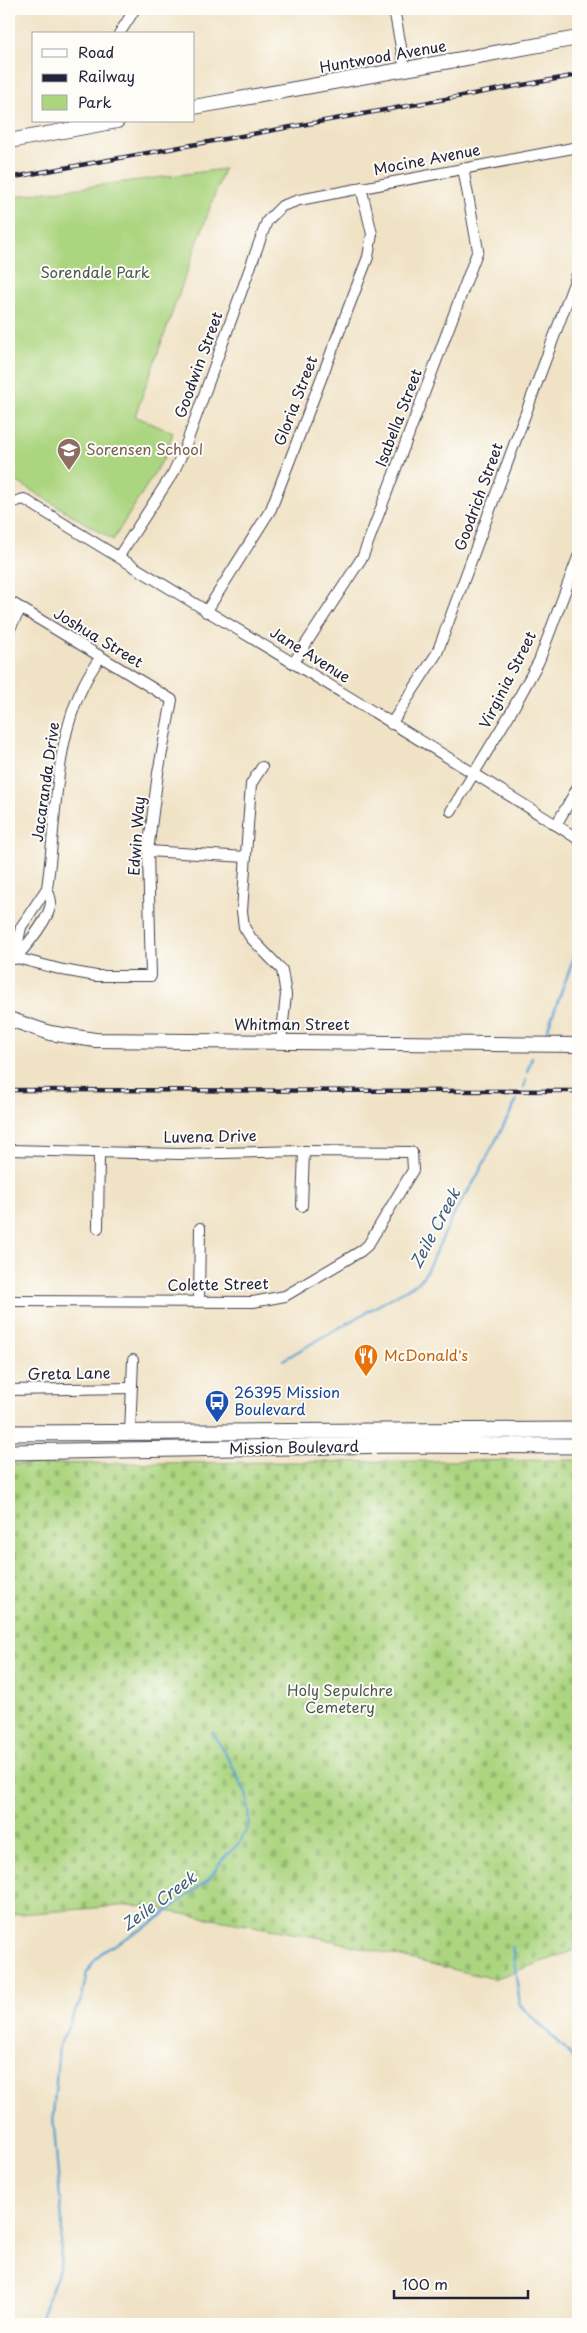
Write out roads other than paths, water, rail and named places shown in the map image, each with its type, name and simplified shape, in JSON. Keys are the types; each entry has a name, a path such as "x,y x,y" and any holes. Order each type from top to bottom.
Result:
{"main road":[{"name":"Mission Boulevard","path":"9,1433 578,1430"},
{"path":"344,1447 363,1439 397,1438 402,1436 404,1431"},
{"name":"Mission Boulevard","path":"9,1452 396,1445 578,1446"}],"street":[{"path":"120,32 135,9"},
{"path":"394,9 405,69"},
{"name":"Huntwood Avenue","path":"195,107 578,38"},
{"path":"9,141 114,122"},
{"name":"Mocine Avenue","path":"282,206 299,200 361,187 578,147"},
{"name":"Isabella Street","path":"294,662 363,556 478,250 463,168"},
{"name":"Gloria Street","path":"206,612 271,509 368,257 372,234 361,187"},
{"name":"Goodwin Street","path":"119,556 173,473 184,450 268,221 282,206"},
{"name":"Goodrich Street","path":"391,724 437,652 578,272"},
{"name":"Jane Avenue","path":"9,508 13,502 24,499 119,556 206,612 294,662 578,839"},
{"name":"Virginia Street","path":"451,811 511,712 539,661 578,557"},
{"name":"Joshua Street","path":"9,601 172,700"},
{"path":"9,630 21,608"},
{"name":"Jacaranda Drive","path":"12,957 30,942 48,912 51,902 47,888 63,750 76,699 87,676 100,658"},
{"name":"Edwin Way","path":"12,957 96,976 151,976 148,850 158,774 172,700"},
{"path":"262,767 252,784 242,912 244,927 251,938 282,970 286,995 282,1041"},
{"path":"556,825 578,787"},
{"path":"148,850 246,856"},
{"name":"Jacaranda Drive","path":"12,957 21,927 47,888"},
{"name":"Whitman Street","path":"9,1019 50,1033 95,1040 578,1045"},
{"name":"Luvena Drive","path":"9,1150 99,1153 412,1152"},
{"path":"302,1206 304,1151"},
{"name":"Colette Street","path":"9,1301 252,1302 285,1296 361,1251 374,1238 413,1170 412,1152"},
{"path":"98,1228 99,1153"},
{"path":"199,1301 200,1228"},
{"name":"Greta Lane","path":"130,1433 130,1388 133,1360"},
{"name":"Greta Lane","path":"9,1390 130,1388"}],"waterway":[{"name":"Zeile Creek","path":"546,1033 578,947"},
{"name":"Zeile Creek","path":"527,1072 532,1057"},
{"name":"Zeile Creek","path":"524,1087 526,1080"},
{"name":"Zeile Creek","path":"283,1360 419,1282 426,1272 456,1210 475,1180 517,1100"},
{"path":"38,2324 60,2268 62,2222 53,2115 59,2046 82,1997 87,1972 101,1953 152,1923 208,1880 223,1859 240,1842 249,1825 247,1796 231,1763 212,1732"},
{"path":"512,1946 520,2005 578,2062"}],"railway":[{"path":"9,178 578,75"},
{"path":"9,1090 578,1091"}],"place":[{"name":"Sorensen School","path":"69,471"},
{"name":"McDonald's","path":"366,1377"},
{"name":"26395 Mission Boulevard","path":"217,1423"}],"park label":[{"name":"Sorendale Park","path":"95,273"},
{"name":"Holy Sepulchre Cemetery","path":"340,1700"}]}
